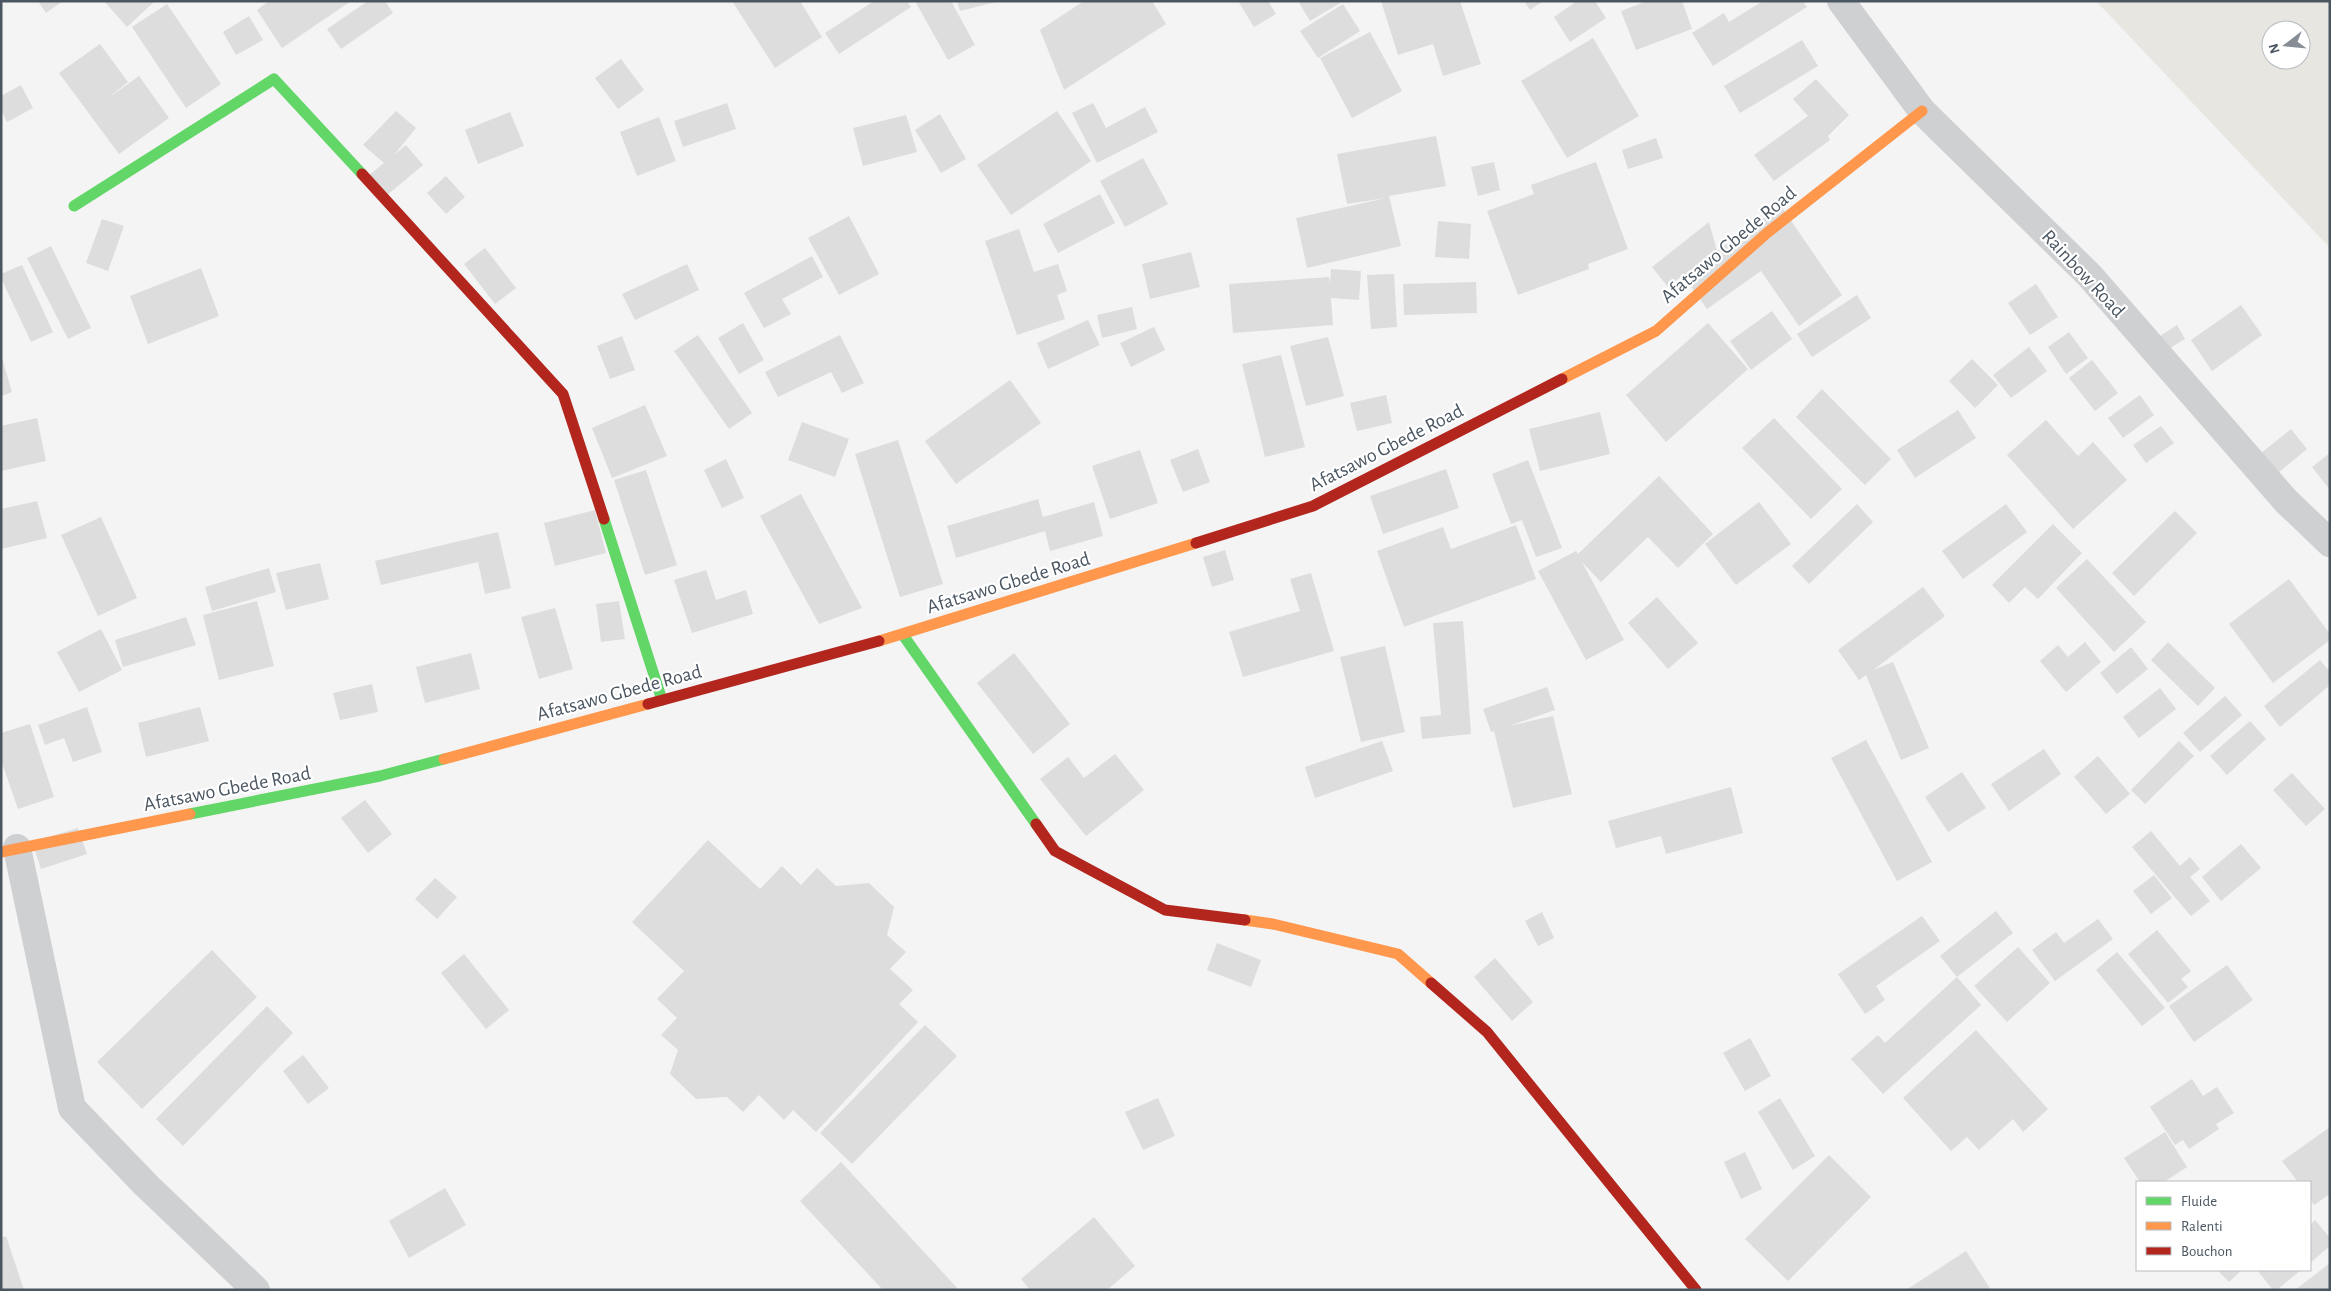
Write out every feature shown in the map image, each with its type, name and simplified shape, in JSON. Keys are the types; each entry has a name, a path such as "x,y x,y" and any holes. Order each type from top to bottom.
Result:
{"street":[{"name":"Rainbow Road","path":"1841,1 1922,111 2090,276 2286,501 2330,543"},
{"path":"74,206 274,79 563,394 662,700"},
{"name":"Afatsawo Gbede Road","path":"9,850 380,776 902,635 1313,506 1656,331 1767,233 1922,111"},
{"path":"902,635 1055,851 1165,910 1273,924 1398,954 1487,1032 1696,1290"},
{"path":"9,850 72,1108 145,1184 256,1290"}],"sand":[{"path":"2096,1 2330,1 2330,248"}],"building":[{"path":"38,1 63,1 46,13"},
{"path":"104,1 155,1 127,27"},
{"path":"269,1 351,1 282,48 257,10"},
{"path":"368,1 385,1 393,13 341,49 327,29"},
{"path":"732,1 800,1 822,37 775,68"},
{"path":"874,1 907,1 911,7 839,54 825,33"},
{"path":"915,1 951,1 975,45 948,60"},
{"path":"957,1 996,1 996,2 960,11"},
{"path":"1084,1 1152,1 1166,24 1064,90 1040,30"},
{"path":"1238,1 1268,1 1276,14 1254,27"},
{"path":"1298,1 1339,1 1340,3 1310,21"},
{"path":"1381,1 1460,1 1481,64 1443,76 1433,44 1398,55"},
{"path":"1524,1 1543,1 1530,10"},
{"path":"1577,1 1595,1 1606,18 1570,42 1554,17"},
{"path":"1647,1 1682,1 1692,29 1636,50 1621,11"},
{"path":"1763,1 1803,1 1807,7 1713,66 1692,33 1724,13 1729,22"},
{"path":"167,4 221,84 186,108 132,27"},
{"path":"1343,4 1360,31 1318,58 1300,31"},
{"path":"249,16 263,40 236,55 223,32"},
{"path":"1370,32 1402,91 1352,118 1320,58"},
{"path":"1593,38 1639,116 1567,158 1521,81"},
{"path":"1802,40 1818,66 1740,113 1724,86"},
{"path":"100,44 128,82 107,99 139,76 169,118 119,154 59,73"},
{"path":"621,59 644,90 618,109 595,78"},
{"path":"1816,79 1849,115 1828,136 1830,140 1774,181 1754,155 1808,116 1793,99"},
{"path":"21,85 33,108 7,122 1,110 1,96"},
{"path":"727,103 736,129 683,147 674,121"},
{"path":"1093,103 1106,128 1145,107 1158,132 1097,163 1072,113"},
{"path":"396,111 416,128 394,155 406,145 423,165 386,196 369,175 384,163 363,145"},
{"path":"1057,111 1091,161 1011,215 977,165"},
{"path":"510,112 524,146 478,164 465,130"},
{"path":"940,114 966,159 941,173 915,130"},
{"path":"906,115 917,152 863,166 853,128"},
{"path":"659,117 676,161 637,176 620,132"},
{"path":"1436,136 1446,186 1389,196 1401,246 1307,268 1296,218 1386,198 1347,204 1337,154"},
{"path":"1656,138 1663,158 1628,169 1622,150"},
{"path":"1143,158 1168,204 1125,227 1100,181"},
{"path":"1494,162 1500,190 1478,196 1471,167"},
{"path":"1596,162 1628,249 1588,264 1589,269 1518,295 1487,211 1534,194 1531,185"},
{"path":"446,176 465,197 446,214 427,193"},
{"path":"1100,194 1115,223 1058,253 1043,224"},
{"path":"1781,206 1842,295 1799,326 1761,271 1707,309 1683,275 1668,287 1652,267 1709,222 1717,251"},
{"path":"849,216 879,274 839,295 808,238"},
{"path":"102,219 124,226 108,271 86,263"},
{"path":"1438,221 1471,224 1469,259 1435,257"},
{"path":"1019,229 1034,272 1058,264 1067,291 1057,295 1065,319 1017,335 985,241"},
{"path":"51,246 91,328 68,339 27,258"},
{"path":"485,248 516,288 495,304 464,264"},
{"path":"1191,252 1200,287 1150,299 1142,264"},
{"path":"812,256 823,277 782,299 791,314 764,328 744,293"},
{"path":"687,264 699,290 635,320 622,294"},
{"path":"22,265 53,332 31,342 1,278 1,274"},
{"path":"201,268 219,316 148,344 130,296"},
{"path":"1331,269 1361,271 1359,300 1331,298 1333,325 1233,333 1229,284 1329,277 1330,284"},
{"path":"1394,274 1397,327 1371,329 1367,275"},
{"path":"1476,282 1477,313 1404,315 1403,284"},
{"path":"2036,284 2058,317 2030,335 2008,303"},
{"path":"1857,295 1871,318 1812,357 1797,334"},
{"path":"2241,305 2262,335 2212,371 2191,340"},
{"path":"1132,307 1137,329 1102,338 1097,315"},
{"path":"1772,311 1792,339 1751,370 1730,341"},
{"path":"1088,320 1100,345 1048,369 1037,343"},
{"path":"743,323 764,360 739,374 718,338"},
{"path":"1708,323 1748,369 1666,442 1626,395"},
{"path":"2177,325 2185,339 2162,353 2154,340"},
{"path":"1154,327 1165,350 1131,367 1120,343"},
{"path":"2069,332 2088,358 2066,374 2048,347"},
{"path":"698,335 752,413 729,429 674,351"},
{"path":"840,335 864,383 842,393 831,372 778,397 765,372"},
{"path":"622,336 635,370 610,379 597,346"},
{"path":"1328,337 1344,396 1306,406 1290,346"},
{"path":"2029,347 2047,371 2011,398 1993,375"},
{"path":"1281,355 1305,447 1265,457 1242,364"},
{"path":"1,359 12,392 1,396"},
{"path":"1972,359 1998,385 1975,408 1949,381"},
{"path":"2092,360 2118,393 2095,411 2069,378"},
{"path":"1010,380 1041,423 956,484 925,441"},
{"path":"1822,389 1891,459 1865,485 1796,417"},
{"path":"1386,395 1392,423 1357,431 1350,403"},
{"path":"2140,395 2154,415 2123,438 2108,418"},
{"path":"645,405 667,456 612,478 592,428"},
{"path":"1958,410 1976,438 1915,478 1897,450"},
{"path":"1600,412 1610,454 1540,471 1529,429"},
{"path":"37,418 46,461 1,471 1,426"},
{"path":"1774,418 1842,489 1811,519 1742,448"},
{"path":"2046,420 2078,456 2093,442 2127,480 2073,529 2007,455"},
{"path":"802,422 849,439 835,477 788,460"},
{"path":"2161,426 2174,443 2146,463 2133,445"},
{"path":"2291,429 2307,449 2272,478 2256,457"},
{"path":"898,440 943,584 900,597 855,454"},
{"path":"1198,449 1210,482 1183,492 1170,460"},
{"path":"1140,450 1158,503 1110,519 1092,466"},
{"path":"2330,453 2330,490 2312,467"},
{"path":"726,459 744,498 722,508 704,470"},
{"path":"1528,460 1562,548 1536,557 1522,520 1511,524 1492,474"},
{"path":"1446,469 1459,508 1383,534 1370,496"},
{"path":"646,470 677,565 645,575 614,480"},
{"path":"1659,476 1713,534 1678,568 1648,537 1601,582 1582,562 1624,640 1586,660 1538,571 1576,551 1578,554"},
{"path":"801,494 862,608 819,624 760,516"},
{"path":"1038,499 1043,517 1094,502 1103,536 1050,551 1045,531 956,558 947,526"},
{"path":"37,501 47,538 1,549 1,509"},
{"path":"1759,502 1791,544 1736,585 1705,544"},
{"path":"1857,504 1873,522 1809,584 1792,566"},
{"path":"2006,504 2027,532 1963,579 1942,551"},
{"path":"595,510 606,553 555,566 544,523"},
{"path":"2175,511 2197,533 2134,596 2112,573"},
{"path":"101,517 137,598 98,616 61,535"},
{"path":"2053,524 2082,553 2038,599 2025,587 2009,603 1992,585"},
{"path":"1516,525 1536,579 1404,627 1377,551 1443,527 1451,549"},
{"path":"498,532 511,588 485,594 478,562 381,585 375,561"},
{"path":"1225,550 1234,580 1212,587 1203,557"},
{"path":"2087,559 2146,622 2114,652 2056,588"},
{"path":"320,563 329,599 286,610 276,573"},
{"path":"269,568 276,592 212,611 205,587"},
{"path":"706,570 716,600 746,590 753,614 692,633 674,580"},
{"path":"1311,573 1334,651 1243,677 1229,632 1300,611 1290,579"},
{"path":"2289,579 2330,634 2330,640 2273,683 2229,624"},
{"path":"1923,587 1945,616 1873,670 1893,662 1929,748 1901,760 1866,675 1859,680 1838,650"},
{"path":"1657,597 1698,643 1668,669 1628,623"},
{"path":"257,601 274,666 219,680 203,615"},
{"path":"619,601 625,639 601,642 596,604"},
{"path":"555,608 573,669 539,679 521,617"},
{"path":"186,617 196,645 123,667 115,640"},
{"path":"1463,621 1471,734 1422,739 1420,717 1441,715 1433,623"},
{"path":"101,629 122,670 79,692 57,652"},
{"path":"2085,642 2101,662 2066,692 2040,661 2058,645 2068,657"},
{"path":"2168,642 2215,688 2198,706 2151,660"},
{"path":"1385,646 1405,732 1361,742 1340,657"},
{"path":"2131,647 2148,669 2117,694 2100,673"},
{"path":"471,653 480,689 425,703 416,667"},
{"path":"1014,653 1070,724 1033,754 977,683"},
{"path":"2320,660 2330,672 2330,685 2280,727 2264,706"},
{"path":"372,684 378,712 340,720 333,693"},
{"path":"1547,687 1555,710 1509,726 1553,716 1572,794 1513,808 1494,731 1491,732 1483,709"},
{"path":"2160,688 2176,709 2139,738 2123,717"},
{"path":"2225,696 2242,715 2200,752 2183,733"},
{"path":"87,707 102,752 73,762 64,738 45,745 38,725"},
{"path":"200,707 209,741 146,757 138,723"},
{"path":"2250,721 2266,739 2227,775 2210,756"},
{"path":"30,724 54,797 18,809 1,760 1,733"},
{"path":"1866,740 1932,862 1897,881 1831,758"},
{"path":"1382,741 1393,771 1315,798 1305,767"},
{"path":"2179,741 2194,756 2145,804 2131,790"},
{"path":"2044,749 2061,774 2009,811 1991,784"},
{"path":"1115,754 1144,790 1086,836 1040,779 1068,757 1084,778"},
{"path":"2098,756 2130,794 2106,814 2074,777"},
{"path":"1962,772 1986,808 1948,832 1925,797"},
{"path":"2292,773 2325,809 2306,826 2273,790"},
{"path":"1731,787 1743,833 1666,854 1661,836 1616,848 1608,821"},
{"path":"365,800 392,834 368,853 341,818"},
{"path":"78,828 87,854 41,869 32,842"},
{"path":"2151,831 2180,866 2190,857 2200,869 2190,877 2210,901 2191,916 2132,847"},
{"path":"708,840 760,889 782,866 801,885 817,868 836,886 869,883 894,907 887,935 906,952 890,969 913,990 899,1004 918,1022 816,1132 793,1110 784,1120 759,1095 743,1112 727,1097 696,1099 670,1074 678,1050 661,1035 677,1018 657,999 684,971 632,922"},
{"path":"2241,844 2261,868 2221,901 2202,877"},
{"path":"2154,875 2172,898 2151,914 2133,891"},
{"path":"435,878 457,897 437,919 415,899"},
{"path":"1996,911 2013,933 1957,977 1940,956"},
{"path":"1542,912 1554,938 1538,946 1525,921"},
{"path":"1922,916 1940,941 1876,986 1885,1000 1865,1014 1838,974"},
{"path":"2098,919 2113,939 2055,981 2032,950 2056,932 2064,943"},
{"path":"2157,930 2191,971 2181,979 2188,987 2168,1003 2128,954"},
{"path":"1217,943 1261,960 1251,987 1207,970"},
{"path":"2018,947 2050,983 2007,1022 1974,986"},
{"path":"212,950 257,997 142,1109 97,1062"},
{"path":"2117,952 2165,1008 2142,1026 2096,970"},
{"path":"464,954 509,1010 486,1029 441,973"},
{"path":"1495,958 1533,1002 1512,1021 1474,977"},
{"path":"2227,965 2253,1000 2194,1042 2169,1006"},
{"path":"1957,977 1981,1005 1883,1094 1851,1059 1878,1035 1885,1043"},
{"path":"267,1006 293,1033 183,1146 156,1119"},
{"path":"925,1025 957,1056 852,1164 820,1133"},
{"path":"1976,1030 2048,1109 2023,1132 2013,1119 1979,1150 1967,1137 1951,1151 1903,1098"},
{"path":"1750,1038 1771,1076 1745,1091 1723,1053"},
{"path":"303,1055 329,1088 308,1104 283,1071"},
{"path":"2192,1079 2203,1096 2217,1087 2234,1113 2216,1124 2219,1129 2189,1149 2183,1140 2175,1145 2150,1107"},
{"path":"1158,1098 1175,1136 1143,1150 1125,1112"},
{"path":"1780,1098 1815,1156 1793,1170 1758,1112"},
{"path":"2330,1127 2330,1194 2314,1205 2311,1200 2311,1181 2297,1181 2282,1161"},
{"path":"2165,1132 2187,1167 2166,1181 2139,1181 2124,1158"},
{"path":"1745,1152 1762,1189 1741,1199 1724,1162"},
{"path":"1829,1155 1871,1197 1788,1281 1745,1239"},
{"path":"841,1162 959,1290 883,1290 800,1201"},
{"path":"445,1188 466,1225 409,1258 389,1221"},
{"path":"1094,1217 1135,1266 1107,1290 1030,1290 1021,1279"},
{"path":"2315,1220 2330,1238 2330,1246 2311,1262 2311,1224"},
{"path":"6,1236 24,1290 1,1290 1,1238"},
{"path":"1966,1251 1991,1290 1906,1290"},
{"path":"2330,1263 2330,1290 2295,1290"},
{"path":"2218,1271 2241,1271 2229,1282"},
{"path":"2258,1271 2300,1271 2277,1290 2273,1290"}],"traffic: fast":[{"path":"74,206 274,79 362,174"},
{"path":"604,519 662,700"},
{"path":"903,635 1036,824"},
{"path":"190,814 380,776 444,759"}],"traffic: slow":[{"path":"1562,379 1656,331 1767,233 1922,111"},
{"path":"879,641 1196,543"},
{"path":"444,759 648,704"},
{"path":"1,852 190,814"},
{"path":"1245,920 1273,924 1398,954 1431,983"}],"traffic: jam":[{"path":"362,174 563,394 604,519"},
{"path":"1196,543 1313,506 1562,379"},
{"path":"648,704 879,641"},
{"path":"1036,824 1055,851 1165,910 1245,920"},
{"path":"1431,983 1487,1032 1696,1290"}]}
